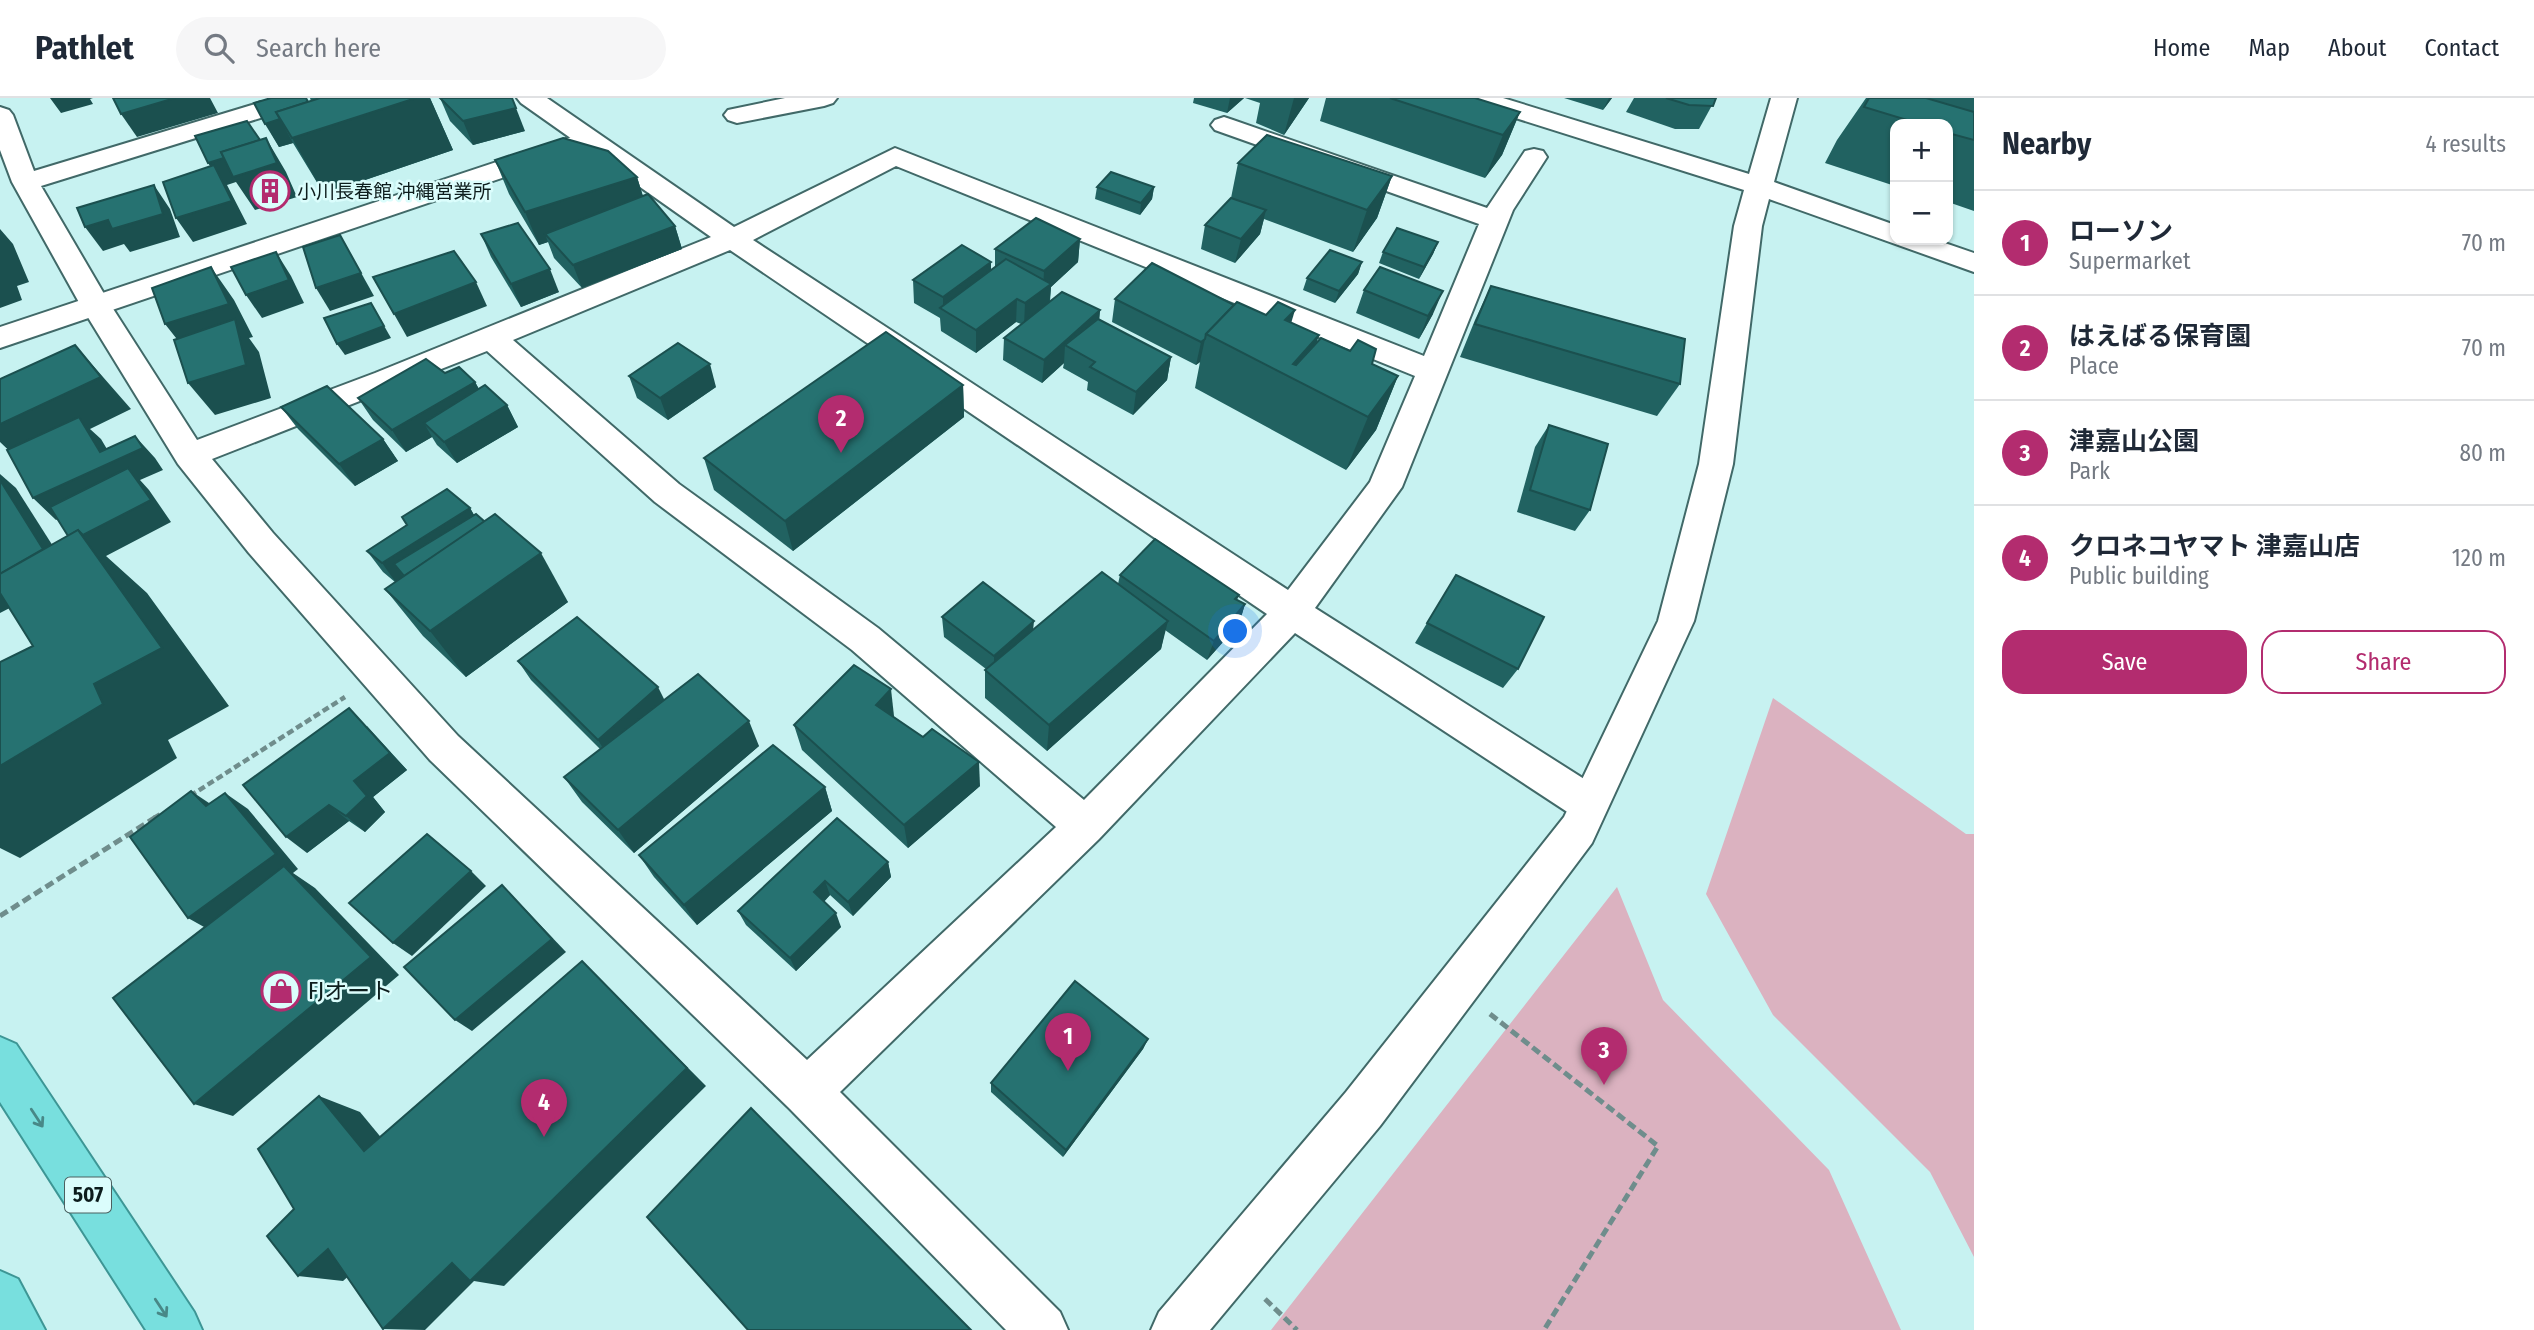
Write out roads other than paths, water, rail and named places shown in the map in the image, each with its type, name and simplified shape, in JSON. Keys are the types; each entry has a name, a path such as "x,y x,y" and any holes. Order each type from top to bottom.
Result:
{"highway":[{"name":"507","path":"0,1060 176,1330"},
{"path":"0,1297 19,1330"}],"street":[{"path":"530,98 732,239 1293,612 1589,804"},
{"path":"737,115 824,98"},
{"path":"1476,98 1758,186 1890,233"},
{"path":"1177,1330 1363,1108 1578,830 1676,621 1716,464 1748,226 1784,98"},
{"path":"25,182 265,104"},
{"path":"0,115 25,182 96,306 190,454 261,543 444,748 807,1092 1042,1330"},
{"path":"1224,125 1495,220"},
{"path":"0,338 587,140"},
{"path":"190,454 492,338 732,239 895,156 1434,372"},
{"path":"807,1092 1085,826 1293,612 1385,487 1495,220 1534,157"},
{"path":"1923,245 1974,263"},
{"path":"492,338 667,493 865,639 1085,826"}],"place":[{"name":"小川長春館 沖縄営業所","path":"270,191"},
{"name":"はえばる保育園","path":"841,453"},
{"name":"FJオート","path":"281,991"},
{"name":"ローソン","path":"1068,1071"},
{"name":"津嘉山公園","path":"1604,1085"},
{"name":"クロネコヤマト 津嘉山店","path":"544,1137"}]}
